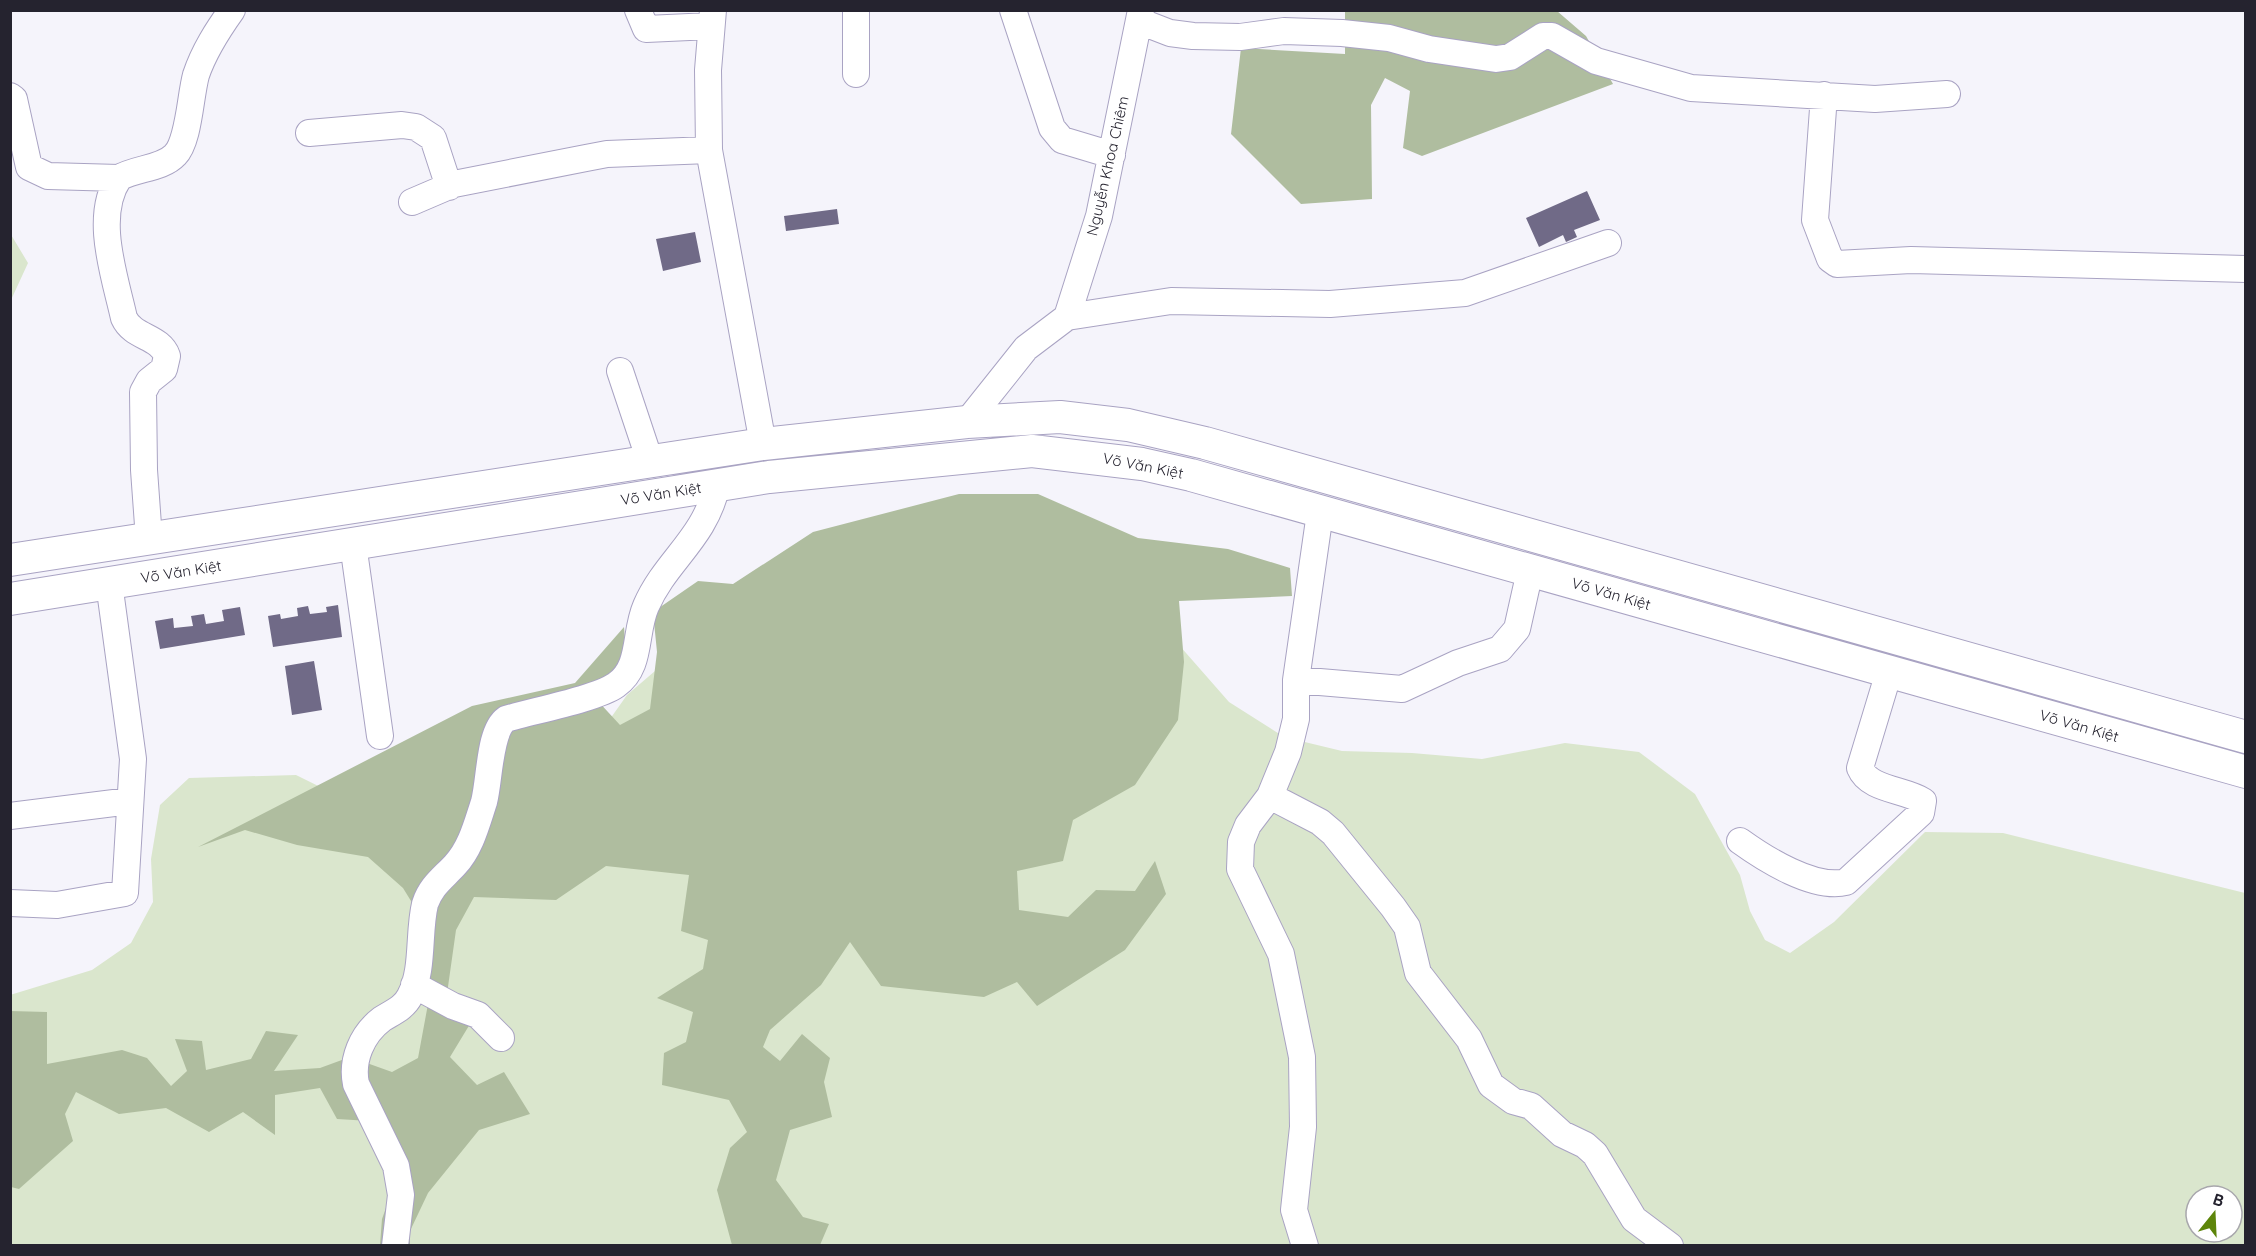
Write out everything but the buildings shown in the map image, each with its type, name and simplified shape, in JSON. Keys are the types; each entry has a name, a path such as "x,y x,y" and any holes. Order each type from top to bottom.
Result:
{"main road":[{"path":"10,560 763,444 967,422 1060,417 1128,425 1205,443 2246,737"},
{"path":"967,422 970,456"},
{"name":"Võ Văn Kiệt","path":"10,599 769,477 970,456 1032,452 1142,464 1191,475 2246,772"},
{"path":"242,524 248,561"},
{"path":"1530,572 1540,538"}],"street":[{"path":"10,96 14,99 29,168 48,176 119,178 170,160 180,148 185,136 191,94 204,54 232,10"},
{"path":"638,10 646,29 712,18 708,70 709,150 763,444"},
{"path":"856,10 856,74"},
{"path":"1013,10 1052,128 1062,140 1112,155"},
{"path":"1140,16 1170,33 1193,36 1240,37 1284,32 1342,33 1389,38 1429,48 1496,59 1510,57 1543,36 1552,36 1596,61 1691,88 1875,99 1947,94"},
{"name":"Nguyễn Khoa Chiêm","path":"1067,317 1100,216 1140,16"},
{"path":"1824,95 1825,114 1815,220 1823,244 1834,262 1845,264 1911,260 2246,269"},
{"path":"309,133 402,125 416,127 433,138 448,187"},
{"path":"412,202 448,187 607,154 709,150"},
{"path":"119,178 111,194 108,248 124,318 134,332 160,344 166,356 164,369 149,381 143,392 144,470 149,539"},
{"path":"967,422 1026,348 1067,317 1171,301 1330,304 1465,293 1608,243"},
{"path":"620,371 650,461"},
{"path":"395,1245 401,1195 396,1166 356,1084 354,1074 363,1041 371,1028 407,1002 414,985 425,904 430,890 466,850 490,777 495,733 499,724 506,719 608,690 626,676 632,667 645,607 703,524 712,505 717,485"},
{"path":"1305,1245 1294,1210 1303,1127 1302,1057 1281,954 1240,869 1241,842 1248,825 1270,796 1288,752 1293,730 1296,680 1320,513"},
{"path":"353,544 380,736"},
{"path":"1296,680 1402,689 1458,663 1500,649 1517,629 1530,572"},
{"path":"10,903 57,905 124,893 133,759 109,583"},
{"path":"1740,841 1788,870 1837,884 1846,882 1921,813 1923,801 1874,783 1863,775 1860,768 1889,672"},
{"path":"1270,796 1320,822 1333,833 1393,907 1407,927 1418,973 1476,1049 1484,1076 1491,1085 1513,1101 1531,1106 1562,1134 1585,1145 1595,1154 1634,1219 1670,1245"},
{"path":"10,816 130,801"},
{"path":"414,985 453,1006 478,1015 501,1038"}],"green space":[{"path":"1345,11 1557,11 1586,36 1613,84 1422,156 1403,148 1410,91 1385,78 1371,105 1372,199 1301,204 1231,134 1241,48 1345,54"},
{"path":"10,233 28,263 11,300 10,300"},
{"path":"959,494 1038,494 1138,538 1228,549 1290,568 1292,596 1179,601 1184,662 1178,720 1135,785 1073,820 1063,861 1017,871 1019,910 1068,917 1096,890 1135,891 1155,861 1166,894 1125,950 1037,1006 1017,982 984,997 881,986 850,942 821,985 770,1030 763,1047 780,1061 802,1034 830,1058 824,1082 832,1117 790,1130 776,1180 803,1217 829,1224 820,1245 732,1245 717,1190 730,1148 747,1132 729,1100 662,1085 664,1053 686,1042 693,1012 657,998 703,969 708,940 681,931 689,875 606,866 556,900 474,897 456,930 444,1015 470,1024 450,1057 477,1085 504,1072 530,1114 479,1130 428,1193 410,1231 410,1245 380,1245 382,1219 391,1194 370,1121 337,1119 320,1088 275,1095 275,1135 243,1112 209,1132 166,1108 119,1114 76,1092 65,1114 73,1141 19,1189 11,1187 10,1011 47,1012 47,1064 122,1050 147,1058 171,1086 187,1071 175,1039 202,1041 206,1070 251,1059 266,1031 298,1035 274,1071 320,1068 350,1057 392,1072 418,1058 428,1004 419,914 403,888 368,857 297,845 245,830 198,847 472,706 575,683 624,627 626,652 596,699 620,725 650,709 657,652 653,612 698,581 733,584 813,532"},
{"path":"1179,645 1229,702 1284,737 1342,751 1412,753 1482,759 1565,743 1639,752 1695,794 1740,875 1750,911 1765,940 1790,953 1834,922 1925,832 2003,833 2245,893 2245,1245 11,1245 10,995 92,970 131,943 153,902 151,859 160,805 189,778 296,775 377,815 593,743 627,695 683,647"}]}
